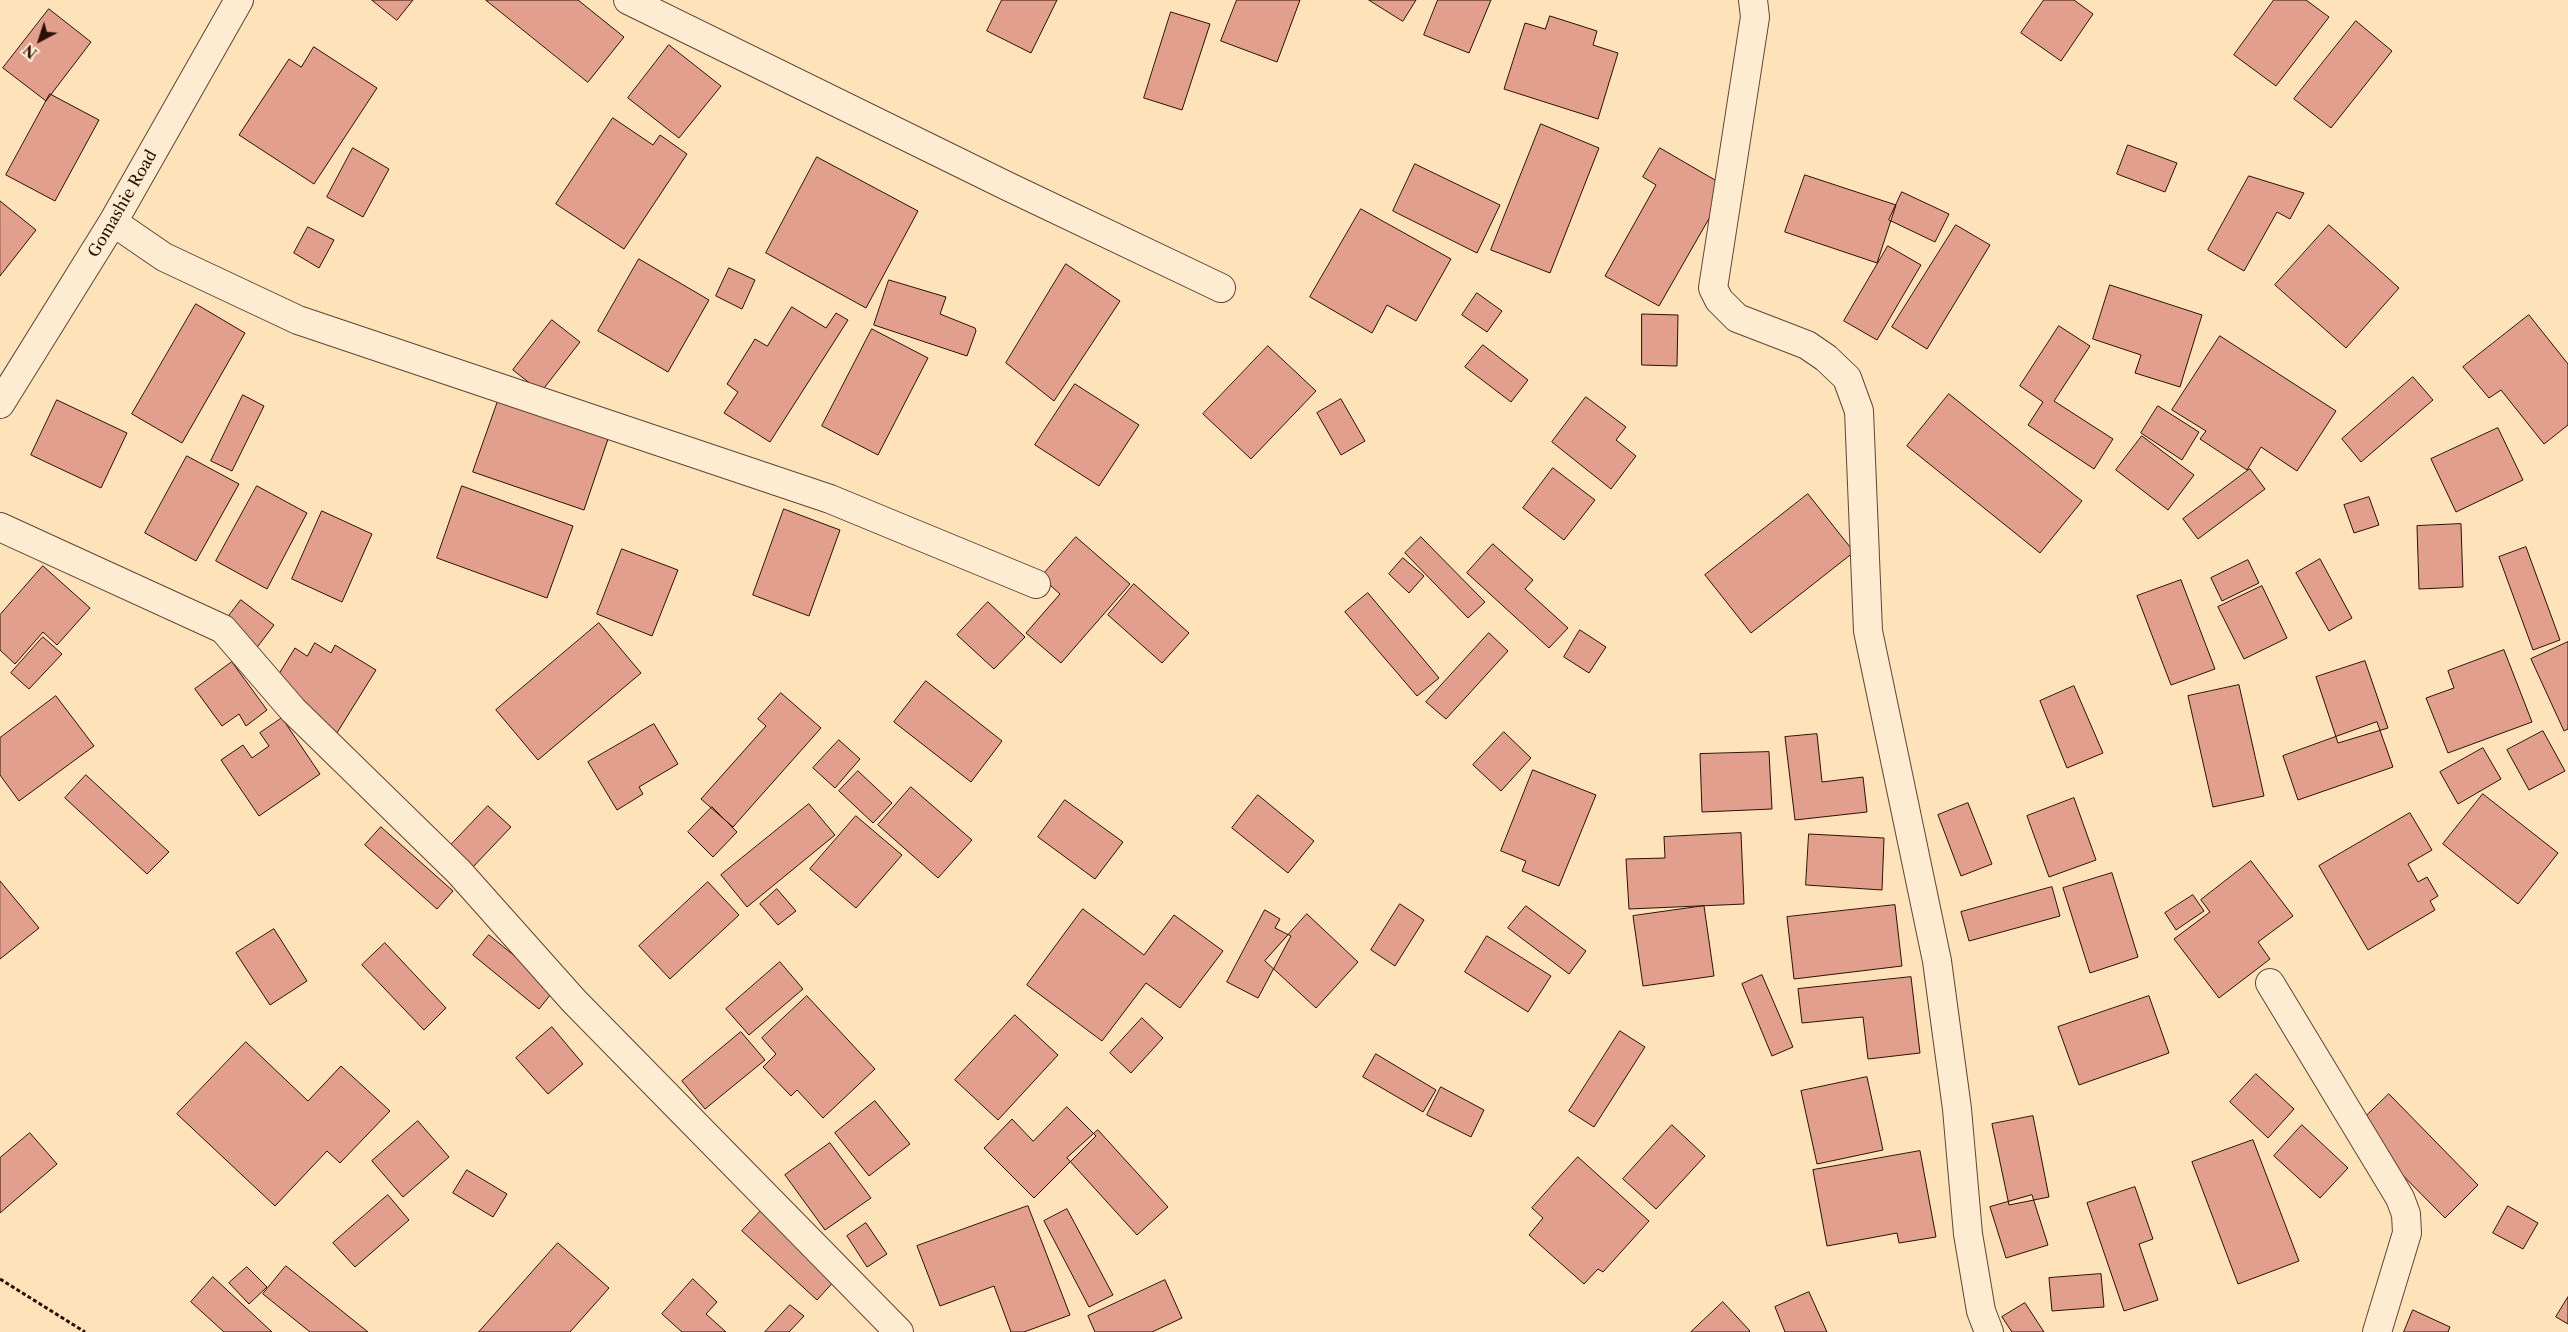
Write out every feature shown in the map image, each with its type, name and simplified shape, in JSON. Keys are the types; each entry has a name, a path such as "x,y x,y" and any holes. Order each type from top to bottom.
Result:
{"street":[{"name":"Gomashie Road","path":"0,404 113,222 239,0"},
{"path":"628,0 1007,186 1221,288"},
{"path":"1753,0 1755,17 1713,288 1719,300 1737,318 1807,345 1826,358 1847,378 1859,410 1868,631 1937,961 1956,1109 1968,1234 1981,1311 1989,1332"},
{"path":"113,222 164,257 298,320 830,499 1036,584"},
{"path":"0,527 223,628 293,710 459,872 574,1001 899,1332"},
{"path":"2270,983 2400,1198 2406,1214 2407,1233 2377,1332"}],"path":[{"path":"0,1280 85,1332"}],"building":[{"path":"372,0 413,0 397,20"},
{"path":"486,0 578,0 624,37 588,82"},
{"path":"1002,0 1057,0 1031,53 987,31"},
{"path":"1237,0 1300,0 1277,62 1221,41"},
{"path":"1369,0 1416,0 1403,21"},
{"path":"1438,0 1491,0 1469,53 1424,35"},
{"path":"2044,0 2074,0 2093,14 2061,61 2021,33"},
{"path":"2274,0 2306,0 2329,17 2276,86 2234,55"},
{"path":"49,9 91,42 46,101 3,68"},
{"path":"1171,12 1210,24 1182,110 1144,98"},
{"path":"1550,16 1597,31 1593,45 1618,53 1598,119 1504,89 1525,23 1545,29"},
{"path":"2356,21 2392,51 2331,128 2294,99"},
{"path":"669,45 721,86 679,138 628,98"},
{"path":"314,47 377,88 314,184 239,135 289,59 301,67"},
{"path":"50,94 99,120 55,201 6,175"},
{"path":"613,118 653,145 660,135 687,154 624,249 556,204"},
{"path":"1541,124 1599,148 1550,273 1491,250"},
{"path":"2128,145 2177,163 2165,192 2117,174"},
{"path":"353,148 389,169 363,217 327,197"},
{"path":"1660,148 1727,187 1659,306 1605,276 1656,185 1643,177"},
{"path":"817,157 918,211 866,308 766,253"},
{"path":"1415,164 1500,205 1477,253 1393,211"},
{"path":"1805,175 1896,205 1877,263 1785,232"},
{"path":"2249,176 2304,193 2290,219 2277,212 2244,271 2208,250"},
{"path":"1902,192 1949,214 1935,242 1889,220"},
{"path":"0,201 36,230 0,276"},
{"path":"1361,209 1451,259 1416,321 1387,305 1372,333 1310,297"},
{"path":"1956,225 1990,245 1927,349 1892,327"},
{"path":"2329,225 2399,288 2346,348 2275,285"},
{"path":"308,227 334,240 319,268 294,253"},
{"path":"1888,246 1921,265 1877,340 1844,321"},
{"path":"639,259 709,300 668,372 598,331"},
{"path":"1066,264 1120,301 1054,401 1006,363"},
{"path":"729,268 755,280 742,309 716,296"},
{"path":"889,280 946,297 940,314 975,328 976,331 967,356 874,325"},
{"path":"2110,285 2202,315 2180,387 2135,373 2141,355 2093,339"},
{"path":"1477,293 1502,311 1487,332 1462,315"},
{"path":"196,304 245,333 182,443 132,414"},
{"path":"792,307 826,328 836,313 848,320 770,442 724,413 738,392 727,384 755,339 767,346"},
{"path":"1642,314 1678,315 1677,366 1642,365"},
{"path":"2529,315 2568,364 2568,425 2544,444 2501,390 2489,398 2463,367"},
{"path":"552,320 580,342 541,392 513,370"},
{"path":"2059,326 2090,346 2054,401 2113,439 2094,469 2028,425 2043,402 2020,386"},
{"path":"872,329 928,358 878,455 822,426"},
{"path":"2220,336 2336,411 2297,471 2261,447 2247,470 2200,439 2206,431 2172,410"},
{"path":"1483,345 1528,380 1511,402 1465,367"},
{"path":"1268,346 1316,391 1251,459 1203,414"},
{"path":"2413,377 2433,400 2361,462 2342,439"},
{"path":"1075,384 1139,425 1099,486 1035,445"},
{"path":"1949,394 2082,501 2040,553 1907,446"},
{"path":"243,395 264,406 232,471 211,461"},
{"path":"1586,397 1626,427 1616,440 1636,456 1611,489 1552,442"},
{"path":"1341,399 1365,441 1341,455 1317,413"},
{"path":"57,400 127,433 101,488 31,455"},
{"path":"498,401 608,439 584,510 473,472"},
{"path":"2158,406 2199,432 2182,460 2141,433"},
{"path":"2498,428 2523,480 2456,512 2431,459"},
{"path":"2142,436 2194,475 2168,510 2116,470"},
{"path":"187,456 239,484 196,561 145,533"},
{"path":"1553,468 1595,500 1564,540 1523,508"},
{"path":"2250,469 2265,489 2198,539 2183,519"},
{"path":"257,486 307,513 267,589 216,561"},
{"path":"462,486 573,526 547,598 437,558"},
{"path":"1808,494 1854,552 1751,633 1705,575"},
{"path":"2369,497 2379,525 2354,533 2344,505"},
{"path":"784,509 840,530 809,616 753,595"},
{"path":"322,511 372,534 342,602 292,579"},
{"path":"2461,524 2463,587 2419,589 2417,526"},
{"path":"1076,537 1130,584 1061,663 1026,633 1060,594 1041,577"},
{"path":"1421,537 1485,602 1468,618 1405,553"},
{"path":"1493,544 1533,580 1525,589 1568,628 1549,648 1467,573"},
{"path":"2526,547 2560,640 2533,650 2499,557"},
{"path":"622,549 678,570 652,636 597,614"},
{"path":"1403,558 1424,576 1409,593 1389,574"},
{"path":"2320,559 2352,618 2329,631 2296,573"},
{"path":"2248,560 2259,583 2222,601 2211,578"},
{"path":"43,566 90,608 57,645 43,632 15,664 0,650 0,615"},
{"path":"2181,580 2215,669 2171,685 2137,596"},
{"path":"1134,584 1189,633 1162,663 1108,615"},
{"path":"2262,586 2287,638 2244,659 2218,607"},
{"path":"1368,593 1439,678 1417,696 1345,612"},
{"path":"241,600 274,625 255,650 222,625"},
{"path":"988,602 1025,637 994,669 957,635"},
{"path":"599,623 641,673 538,760 496,710"},
{"path":"1580,630 1606,647 1589,673 1564,657"},
{"path":"1489,633 1508,651 1446,719 1426,702"},
{"path":"43,637 62,654 29,689 11,673"},
{"path":"2568,642 2568,729 2564,731 2531,659"},
{"path":"315,643 331,653 335,645 376,670 335,736 277,677 295,648 307,656"},
{"path":"2504,650 2532,722 2448,753 2426,698 2454,688 2448,671"},
{"path":"2365,661 2388,728 2338,743 2316,677"},
{"path":"232,662 267,710 246,726 239,714 222,726 195,689"},
{"path":"926,681 1002,741 971,782 894,722"},
{"path":"2239,685 2264,796 2213,807 2188,696"},
{"path":"2074,686 2103,753 2067,768 2040,701"},
{"path":"781,693 821,728 733,827 701,799 766,726 758,719"},
{"path":"56,696 94,746 19,801 0,775 0,738"},
{"path":"282,718 320,774 259,816 221,760 243,745 252,758 269,746 260,733"},
{"path":"2377,722 2393,767 2298,800 2283,756"},
{"path":"654,724 678,764 639,787 643,794 617,810 588,762"},
{"path":"2543,731 2565,771 2529,790 2507,750"},
{"path":"1504,732 1531,758 1501,791 1473,765"},
{"path":"1817,734 1822,782 1863,777 1867,812 1795,820 1785,737"},
{"path":"839,740 860,759 835,788 813,768"},
{"path":"2483,748 2501,779 2458,804 2440,772"},
{"path":"1769,752 1772,809 1702,812 1700,754"},
{"path":"1533,770 1596,795 1559,886 1522,871 1526,861 1501,851"},
{"path":"858,771 892,803 873,823 839,791"},
{"path":"86,775 169,852 147,874 65,798"},
{"path":"911,787 972,840 938,878 878,825"},
{"path":"2483,794 2558,853 2518,904 2443,844"},
{"path":"1258,795 1314,841 1288,873 1232,828"},
{"path":"2074,798 2096,860 2049,877 2027,816"},
{"path":"1065,800 1123,842 1095,879 1038,837"},
{"path":"1968,803 1992,864 1961,876 1938,815"},
{"path":"809,804 835,835 747,907 721,875"},
{"path":"488,806 511,827 472,868 449,847"},
{"path":"712,807 737,832 713,857 688,832"},
{"path":"2410,813 2432,850 2408,864 2418,882 2427,877 2438,896 2430,901 2435,910 2368,950 2319,866"},
{"path":"856,816 902,855 856,908 810,869"},
{"path":"381,827 453,891 437,909 365,845"},
{"path":"1741,833 1744,904 1629,909 1626,859 1665,858 1664,837"},
{"path":"1809,834 1884,838 1882,890 1806,885"},
{"path":"2251,861 2293,916 2258,942 2270,959 2219,998 2174,939 2210,912 2201,900"},
{"path":"2112,873 2138,957 2090,973 2063,888"},
{"path":"0,881 39,928 0,959"},
{"path":"708,882 739,915 670,979 639,946"},
{"path":"2052,887 2060,916 1969,941 1961,912"},
{"path":"777,889 796,911 778,925 760,904"},
{"path":"2193,895 2204,911 2176,930 2165,913"},
{"path":"1400,904 1424,920 1395,966 1371,950"},
{"path":"1895,905 1902,966 1794,979 1787,917"},
{"path":"1526,906 1586,951 1569,974 1508,928"},
{"path":"1704,906 1714,976 1643,986 1633,916"},
{"path":"1083,909 1144,955 1174,915 1223,951 1180,1008 1146,983 1102,1041 1027,985"},
{"path":"1265,910 1280,919 1275,928 1291,936 1258,998 1227,982"},
{"path":"1307,914 1358,962 1316,1008 1265,961"},
{"path":"274,929 307,981 270,1005 236,953"},
{"path":"489,935 555,989 539,1009 473,955"},
{"path":"1487,936 1551,976 1528,1012 1465,972"},
{"path":"385,943 446,1008 424,1030 362,965"},
{"path":"780,962 803,989 749,1035 726,1009"},
{"path":"1762,975 1793,1047 1772,1056 1742,984"},
{"path":"1911,977 1920,1053 1868,1059 1863,1017 1802,1023 1798,989"},
{"path":"807,996 875,1069 823,1118 797,1090 791,1096 763,1067 776,1054 762,1038"},
{"path":"2149,996 2169,1053 2079,1085 2058,1027"},
{"path":"1015,1015 1058,1055 998,1120 955,1080"},
{"path":"1142,1018 1163,1038 1131,1073 1110,1053"},
{"path":"552,1027 583,1064 548,1094 516,1058"},
{"path":"1620,1031 1645,1047 1594,1127 1569,1111"},
{"path":"741,1032 765,1060 705,1109 682,1081"},
{"path":"246,1042 308,1101 341,1066 390,1111 340,1163 327,1151 275,1206 177,1114"},
{"path":"1376,1054 1436,1090 1423,1112 1363,1077"},
{"path":"2256,1074 2294,1109 2268,1138 2230,1102"},
{"path":"1867,1077 1883,1150 1817,1164 1801,1091"},
{"path":"1441,1087 1484,1110 1471,1137 1427,1115"},
{"path":"2389,1094 2478,1185 2445,1218 2355,1127"},
{"path":"875,1101 910,1144 869,1176 835,1133"},
{"path":"1067,1107 1096,1136 1034,1198 984,1148 1012,1119 1033,1141"},
{"path":"2033,1116 2049,1197 2009,1205 1992,1124"},
{"path":"418,1121 449,1157 403,1197 372,1161"},
{"path":"1672,1125 1705,1156 1656,1209 1623,1179"},
{"path":"2302,1125 2348,1168 2320,1198 2274,1156"},
{"path":"1098,1130 1168,1207 1137,1235 1067,1158"},
{"path":"30,1133 57,1164 0,1213 0,1158"},
{"path":"2253,1140 2299,1261 2238,1284 2192,1162"},
{"path":"830,1143 871,1198 825,1230 785,1175"},
{"path":"1920,1151 1936,1237 1899,1243 1897,1233 1827,1246 1813,1170"},
{"path":"1578,1157 1649,1221 1603,1272 1598,1269 1584,1284 1529,1235 1543,1218 1532,1208"},
{"path":"467,1170 507,1194 493,1217 453,1193"},
{"path":"2135,1187 2153,1239 2139,1244 2158,1300 2124,1311 2087,1203"},
{"path":"388,1195 409,1220 355,1267 333,1243"},
{"path":"2032,1195 2048,1245 2006,1258 1990,1207"},
{"path":"772,1199 847,1267 817,1300 742,1231"},
{"path":"1028,1206 1070,1315 1024,1332 1011,1332 994,1286 940,1306 917,1246"},
{"path":"2508,1206 2538,1223 2523,1249 2493,1233"},
{"path":"1067,1209 1113,1295 1089,1307 1044,1221"},
{"path":"866,1223 887,1254 867,1267 847,1236"},
{"path":"558,1243 609,1288 570,1332 479,1332"},
{"path":"286,1266 368,1332 310,1332 263,1294"},
{"path":"247,1267 267,1287 249,1304 229,1283"},
{"path":"2101,1274 2104,1307 2052,1311 2049,1278"},
{"path":"213,1277 272,1332 224,1332 191,1302"},
{"path":"693,1279 717,1302 706,1314 726,1332 682,1332 662,1314"},
{"path":"1165,1280 1182,1318 1152,1332 1095,1332 1088,1316"},
{"path":"1809,1292 1827,1332 1785,1332 1775,1307"},
{"path":"2568,1297 2568,1324 2556,1317"},
{"path":"1723,1302 1749,1332 1691,1332"},
{"path":"2025,1303 2044,1332 2012,1332 2002,1317"},
{"path":"790,1305 804,1316 789,1332 765,1332"},
{"path":"2413,1310 2450,1327 2448,1332 2404,1332"}]}
